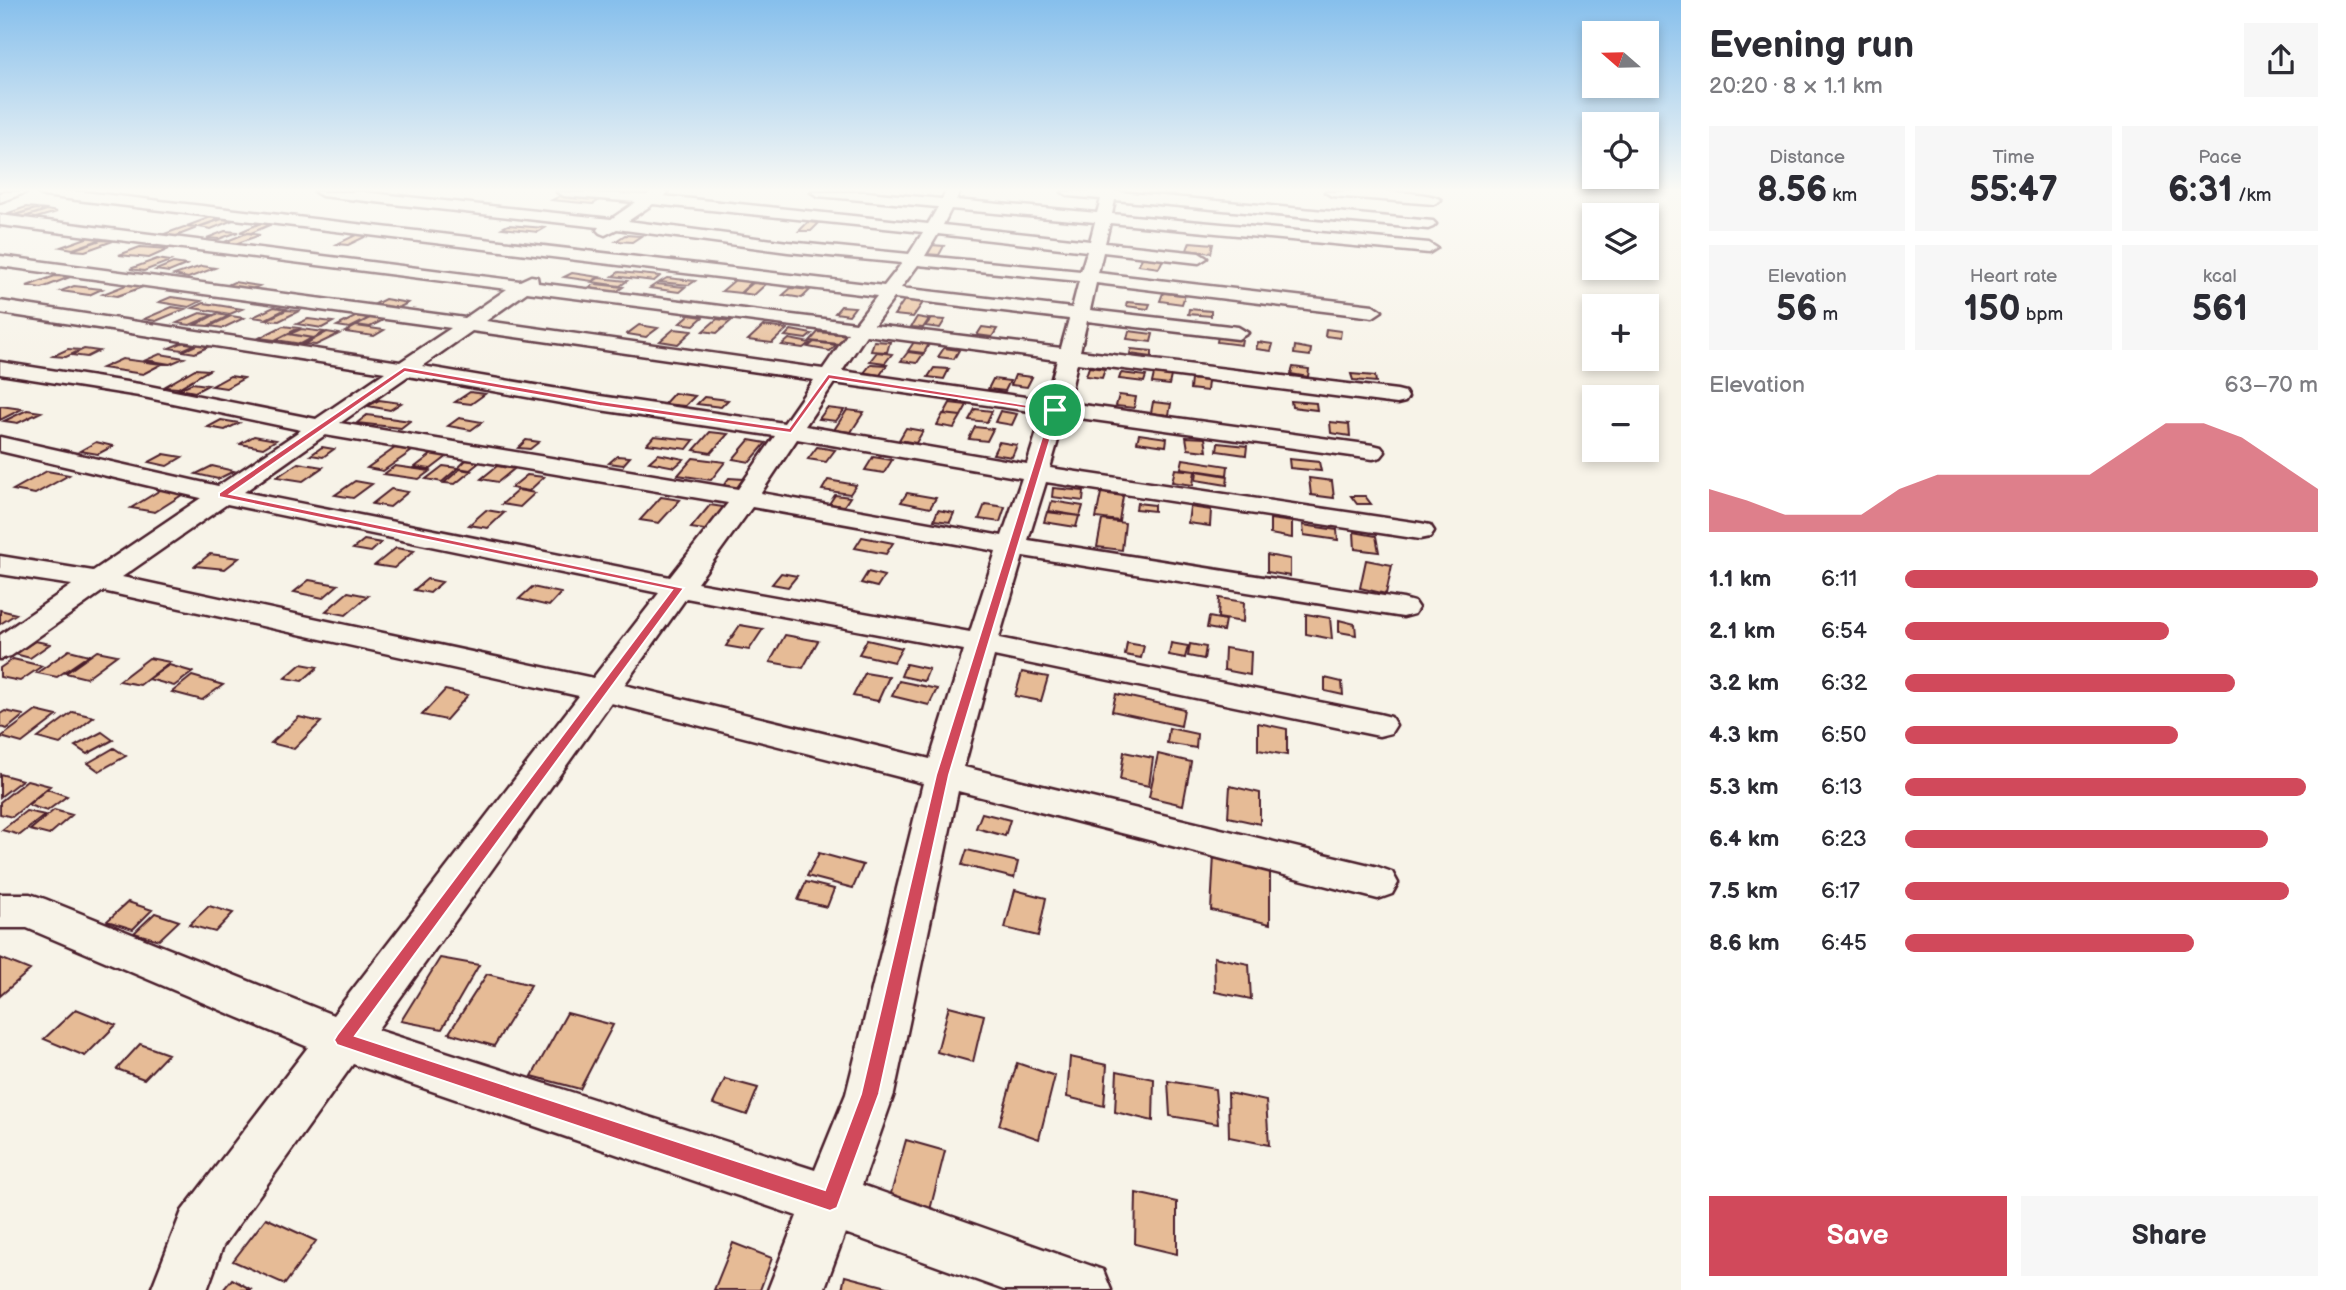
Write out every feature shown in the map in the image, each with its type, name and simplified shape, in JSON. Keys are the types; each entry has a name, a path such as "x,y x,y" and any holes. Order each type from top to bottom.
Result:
{"street":[{"path":"263,252 1397,397"},
{"path":"0,649 573,252"},
{"path":"575,252 888,293 1238,332"},
{"path":"838,252 913,260 956,252"},
{"path":"179,1290 201,1230 746,498 862,328 918,252"},
{"path":"796,1290 870,1094 943,775 1055,410 1094,252"},
{"path":"1181,252 1199,258"},
{"path":"1185,252 1373,311"},
{"path":"4,254 467,325 1055,410 1373,452"},
{"path":"0,307 791,431 1036,473 1420,531"},
{"path":"0,368 139,390 320,427 746,498 1012,546 1403,608"},
{"path":"0,444 222,495 679,588 982,644 1379,725"},
{"path":"0,565 98,581 602,690 1378,883"},
{"path":"0,911 30,911 343,1040 830,1201 1083,1290"}],"building":[{"path":"126,252 162,252 149,258 119,255"},
{"path":"926,252 941,252 939,255 925,254"},
{"path":"1144,255 1164,257 1159,268 1138,265"},
{"path":"157,259 170,261 144,271 130,269"},
{"path":"173,263 186,265 169,272 156,270"},
{"path":"202,266 215,268 188,278 174,275"},
{"path":"619,272 660,276 654,281 613,276"},
{"path":"572,273 599,277 592,281 564,277"},
{"path":"55,276 70,277 42,288 27,286"},
{"path":"599,278 627,281 620,286 592,282"},
{"path":"667,278 695,281 689,285 660,282"},
{"path":"735,280 752,282 740,293 722,291"},
{"path":"234,282 259,286 249,290 223,287"},
{"path":"131,283 146,286 117,296 103,294"},
{"path":"753,283 766,284 754,295 741,293"},
{"path":"595,284 623,287 616,292 588,288"},
{"path":"656,284 685,287 679,292 650,288"},
{"path":"74,286 102,289 89,295 61,291"},
{"path":"791,288 810,290 802,298 783,295"},
{"path":"1163,293 1185,295 1182,304 1160,301"},
{"path":"171,297 201,301 189,307 159,302"},
{"path":"385,299 408,303 398,308 375,304"},
{"path":"905,299 924,301 913,317 894,315"},
{"path":"1127,302 1150,304 1148,309 1126,306"},
{"path":"204,303 242,309 230,314 193,308"},
{"path":"841,306 855,307 849,315 835,313"},
{"path":"172,307 185,309 156,321 144,319"},
{"path":"274,307 286,309 266,319 253,317"},
{"path":"1189,309 1211,311 1211,316 1188,314"},
{"path":"286,310 299,311 279,321 266,320"},
{"path":"200,313 213,315 190,325 177,323"},
{"path":"216,314 229,316 208,326 195,325"},
{"path":"375,315 389,317 370,327 356,325"},
{"path":"689,315 703,317 694,325 680,323"},
{"path":"231,316 244,318 223,328 210,326"},
{"path":"357,316 370,318 350,328 337,326"},
{"path":"917,317 929,319 923,328 911,327"},
{"path":"308,319 333,322 322,328 297,324"},
{"path":"717,319 731,321 717,333 703,331"},
{"path":"931,319 945,320 940,328 925,326"},
{"path":"639,325 658,328 646,337 627,334"},
{"path":"283,326 299,328 275,340 259,338"},
{"path":"356,326 384,330 374,336 345,332"},
{"path":"763,326 787,329 772,343 748,340"},
{"path":"982,327 997,329 992,337 977,335"},
{"path":"301,329 325,332 314,338 290,334"},
{"path":"674,329 692,331 678,344 660,341"},
{"path":"1326,329 1341,331 1340,338 1325,336"},
{"path":"791,330 812,334 806,339 785,336"},
{"path":"1129,331 1153,334 1151,342 1127,339"},
{"path":"327,332 339,334 316,345 305,344"},
{"path":"818,332 847,335 839,344 810,341"},
{"path":"288,334 312,338 301,344 276,340"},
{"path":"1218,336 1242,339 1241,345 1217,342"},
{"path":"789,339 810,343 803,348 782,345"},
{"path":"874,341 890,342 887,352 871,351"},
{"path":"184,342 196,344 182,350 169,348"},
{"path":"814,342 836,345 830,351 808,347"},
{"path":"914,342 929,344 924,353 908,351"},
{"path":"1258,342 1273,344 1271,351 1256,349"},
{"path":"198,344 210,346 195,353 183,351"},
{"path":"1295,346 1311,349 1310,356 1294,354"},
{"path":"944,348 959,350 954,359 938,357"},
{"path":"68,349 81,350 66,357 53,356"},
{"path":"84,349 99,351 87,357 71,355"},
{"path":"1131,349 1152,351 1152,357 1130,354"},
{"path":"877,352 892,354 885,363 870,361"},
{"path":"908,352 923,354 917,363 901,361"},
{"path":"160,354 184,358 170,364 146,360"},
{"path":"122,359 162,364 143,374 102,368"},
{"path":"871,364 887,365 880,375 864,373"},
{"path":"1089,367 1105,369 1102,378 1086,376"},
{"path":"1293,367 1309,369 1308,377 1291,374"},
{"path":"934,368 949,369 944,379 928,377"},
{"path":"195,369 209,370 178,388 164,387"},
{"path":"1121,373 1146,376 1144,382 1119,379"},
{"path":"1154,374 1171,376 1169,385 1152,383"},
{"path":"1351,374 1375,376 1376,382 1353,380"},
{"path":"1015,375 1032,377 1027,387 1011,385"},
{"path":"230,376 244,378 226,388 212,386"},
{"path":"993,379 1010,381 1005,391 988,389"},
{"path":"1191,379 1208,381 1207,391 1190,389"},
{"path":"192,383 208,385 195,392 179,389"},
{"path":"470,392 485,394 471,404 455,402"},
{"path":"674,393 695,396 685,406 664,404"},
{"path":"1119,395 1136,397 1134,408 1116,406"},
{"path":"704,397 728,400 721,407 697,404"},
{"path":"379,400 401,403 390,410 368,406"},
{"path":"1291,401 1316,403 1317,410 1292,407"},
{"path":"1153,402 1171,404 1169,415 1151,413"},
{"path":"950,403 967,405 961,416 944,414"},
{"path":"1,406 22,409 0,420"},
{"path":"827,408 844,410 836,421 819,419"},
{"path":"975,409 992,411 987,422 969,420"},
{"path":"27,410 41,412 18,423 4,421"},
{"path":"847,410 864,412 851,432 834,430"},
{"path":"1000,411 1017,414 1012,425 995,422"},
{"path":"943,414 961,416 954,428 937,425"},
{"path":"367,415 410,421 401,428 357,423"},
{"path":"459,418 482,422 471,430 448,426"},
{"path":"221,420 239,423 225,430 208,427"},
{"path":"1330,422 1349,424 1350,436 1331,433"},
{"path":"975,427 993,429 987,441 969,439"},
{"path":"906,428 923,431 916,443 899,440"},
{"path":"710,432 728,434 711,453 694,450"},
{"path":"1139,434 1167,438 1166,446 1137,442"},
{"path":"254,436 276,440 263,448 240,444"},
{"path":"654,436 694,440 687,449 647,444"},
{"path":"1186,437 1205,438 1207,451 1188,449"},
{"path":"526,440 539,442 530,449 518,448"},
{"path":"749,440 766,443 750,462 733,459"},
{"path":"96,442 113,446 98,454 80,451"},
{"path":"999,442 1017,445 1012,457 993,454"},
{"path":"1218,443 1247,446 1246,455 1217,451"},
{"path":"322,447 334,449 323,457 311,455"},
{"path":"817,447 835,450 826,462 808,459"},
{"path":"395,448 412,451 383,471 367,468"},
{"path":"164,454 182,457 167,466 149,462"},
{"path":"432,454 448,456 431,469 415,467"},
{"path":"658,454 684,459 675,467 649,462"},
{"path":"617,456 630,457 623,465 609,463"},
{"path":"873,457 892,460 884,473 865,470"},
{"path":"693,458 725,462 711,480 678,475"},
{"path":"1183,459 1228,466 1227,475 1181,468"},
{"path":"1289,459 1319,462 1321,471 1290,468"},
{"path":"466,460 480,462 470,470 458,468"},
{"path":"298,463 323,467 303,481 277,477"},
{"path":"212,466 234,471 218,479 196,474"},
{"path":"395,466 430,471 419,479 384,474"},
{"path":"443,466 458,468 442,482 426,479"},
{"path":"497,466 514,469 498,482 481,479"},
{"path":"460,469 471,471 455,484 444,483"},
{"path":"1175,469 1195,471 1193,485 1172,482"},
{"path":"47,471 69,475 35,494 13,490"},
{"path":"1197,471 1228,476 1227,485 1196,480"},
{"path":"527,475 544,477 529,491 511,488"},
{"path":"729,478 743,479 737,488 723,486"},
{"path":"1309,478 1332,481 1334,498 1311,495"},
{"path":"828,480 856,485 850,494 822,490"},
{"path":"355,481 372,484 353,498 335,495"},
{"path":"1053,488 1084,491 1083,501 1052,497"},
{"path":"162,489 185,493 155,512 131,508"},
{"path":"391,489 408,492 390,507 372,504"},
{"path":"518,490 535,493 520,507 502,504"},
{"path":"907,493 936,498 930,508 901,502"},
{"path":"1101,493 1123,496 1119,521 1096,518"},
{"path":"835,495 850,497 844,506 829,504"},
{"path":"1351,496 1365,496 1371,504 1357,504"},
{"path":"661,497 680,500 659,523 640,520"},
{"path":"1052,501 1083,506 1080,516 1049,511"},
{"path":"1137,503 1154,505 1154,511 1136,509"},
{"path":"985,504 1005,507 1000,522 979,519"},
{"path":"710,505 729,508 711,531 691,528"},
{"path":"1190,507 1211,510 1210,526 1188,523"},
{"path":"486,510 504,513 488,528 469,525"},
{"path":"938,510 954,513 950,522 934,520"},
{"path":"1047,512 1079,516 1076,527 1044,522"},
{"path":"1270,519 1292,522 1292,538 1270,534"},
{"path":"1102,520 1125,523 1122,550 1097,547"},
{"path":"1303,525 1337,530 1338,540 1304,535"},
{"path":"1354,532 1376,536 1379,552 1355,549"},
{"path":"862,537 893,543 886,554 855,548"},
{"path":"364,540 381,543 371,552 353,549"},
{"path":"396,548 414,551 394,568 375,565"},
{"path":"210,554 239,558 225,569 195,566"},
{"path":"1267,555 1290,559 1290,576 1267,572"},
{"path":"1366,560 1392,565 1386,594 1360,588"},
{"path":"868,572 884,576 877,587 861,583"},
{"path":"781,573 797,576 788,587 772,584"},
{"path":"427,579 442,582 430,593 414,590"},
{"path":"309,580 338,585 323,598 294,592"},
{"path":"532,587 561,593 549,606 519,599"},
{"path":"348,592 368,596 346,615 326,611"},
{"path":"1219,598 1244,602 1243,622 1218,618"},
{"path":"0,610 16,614 0,624"},
{"path":"1306,614 1330,618 1332,639 1306,634"},
{"path":"1209,617 1225,620 1223,631 1207,628"},
{"path":"1339,620 1355,624 1356,635 1339,632"},
{"path":"740,625 763,629 749,650 726,646"},
{"path":"785,635 818,641 803,668 770,662"},
{"path":"867,640 902,648 894,662 859,654"},
{"path":"35,641 50,644 30,658 15,654"},
{"path":"1127,643 1144,646 1141,658 1125,655"},
{"path":"1171,643 1188,646 1185,658 1169,655"},
{"path":"1190,644 1206,647 1204,659 1188,656"},
{"path":"1225,648 1251,652 1250,675 1224,670"},
{"path":"69,650 89,655 57,677 37,673"},
{"path":"97,651 117,655 86,678 66,673"},
{"path":"149,658 170,662 140,685 119,681"},
{"path":"13,659 42,666 20,681 0,677 0,668"},
{"path":"301,664 318,667 302,681 285,678"},
{"path":"906,664 929,669 924,681 901,676"},
{"path":"169,665 193,672 174,686 149,679"},
{"path":"1022,672 1048,677 1041,701 1015,696"},
{"path":"865,673 889,677 878,701 853,696"},
{"path":"192,676 223,685 202,700 172,692"},
{"path":"1325,678 1342,682 1343,695 1325,691"},
{"path":"899,681 937,689 929,705 892,696"},
{"path":"445,690 468,695 446,720 422,715"},
{"path":"1116,694 1184,709 1181,726 1112,711"},
{"path":"5,711 24,715 7,729 0,727 0,714"},
{"path":"36,711 57,716 22,743 1,737"},
{"path":"73,712 94,717 60,744 38,738"},
{"path":"299,717 321,722 294,749 271,743"},
{"path":"1258,723 1287,729 1287,755 1258,750"},
{"path":"1169,728 1197,734 1196,748 1167,743"},
{"path":"102,732 113,740 87,754 75,746"},
{"path":"114,748 126,756 99,771 88,763"},
{"path":"1124,752 1153,758 1149,786 1120,780"},
{"path":"1158,754 1191,762 1183,805 1149,797"},
{"path":"0,774 22,780 0,797"},
{"path":"27,780 50,786 12,817 0,814 0,802"},
{"path":"1230,786 1260,793 1260,824 1228,817"},
{"path":"47,789 67,796 47,811 28,805"},
{"path":"54,810 72,815 49,835 30,830"},
{"path":"26,811 45,815 20,835 2,830"},
{"path":"982,813 1010,820 1005,836 976,828"},
{"path":"967,850 1018,862 1014,878 962,865"},
{"path":"819,853 863,865 853,888 807,876"},
{"path":"1214,855 1270,867 1270,924 1211,910"},
{"path":"806,882 834,889 827,907 798,900"},
{"path":"1015,890 1046,898 1038,936 1005,928"},
{"path":"128,902 152,910 133,929 107,921"},
{"path":"209,906 233,913 215,932 189,925"},
{"path":"155,913 179,921 159,940 134,933"},
{"path":"1214,957 1249,964 1251,999 1215,992"},
{"path":"0,958 30,970 0,996"},
{"path":"440,958 479,965 442,1029 401,1021"},
{"path":"487,974 531,985 494,1046 449,1033"},
{"path":"949,1006 984,1015 973,1062 937,1052"},
{"path":"76,1009 116,1025 85,1056 44,1039"},
{"path":"567,1013 613,1025 580,1089 532,1076"},
{"path":"140,1044 168,1054 144,1079 117,1069"},
{"path":"1070,1057 1107,1065 1104,1106 1067,1097"},
{"path":"1017,1063 1055,1076 1039,1139 999,1125"},
{"path":"1117,1071 1154,1079 1153,1121 1115,1112"},
{"path":"725,1079 758,1088 747,1115 713,1104"},
{"path":"1168,1081 1215,1089 1218,1124 1170,1116"},
{"path":"1228,1093 1266,1101 1269,1145 1229,1137"},
{"path":"906,1140 945,1151 930,1210 890,1197"},
{"path":"1136,1193 1177,1202 1177,1254 1135,1244"},
{"path":"266,1218 316,1241 285,1284 233,1261"},
{"path":"733,1243 772,1258 760,1290 714,1290"},
{"path":"845,1276 899,1290 842,1290"},
{"path":"232,1279 252,1290 223,1290"}],"route":[{"path":"404,369 600,403 791,431 828,377 1055,410 943,775 870,1094 830,1201 343,1040 679,588 222,495 404,369"}]}
